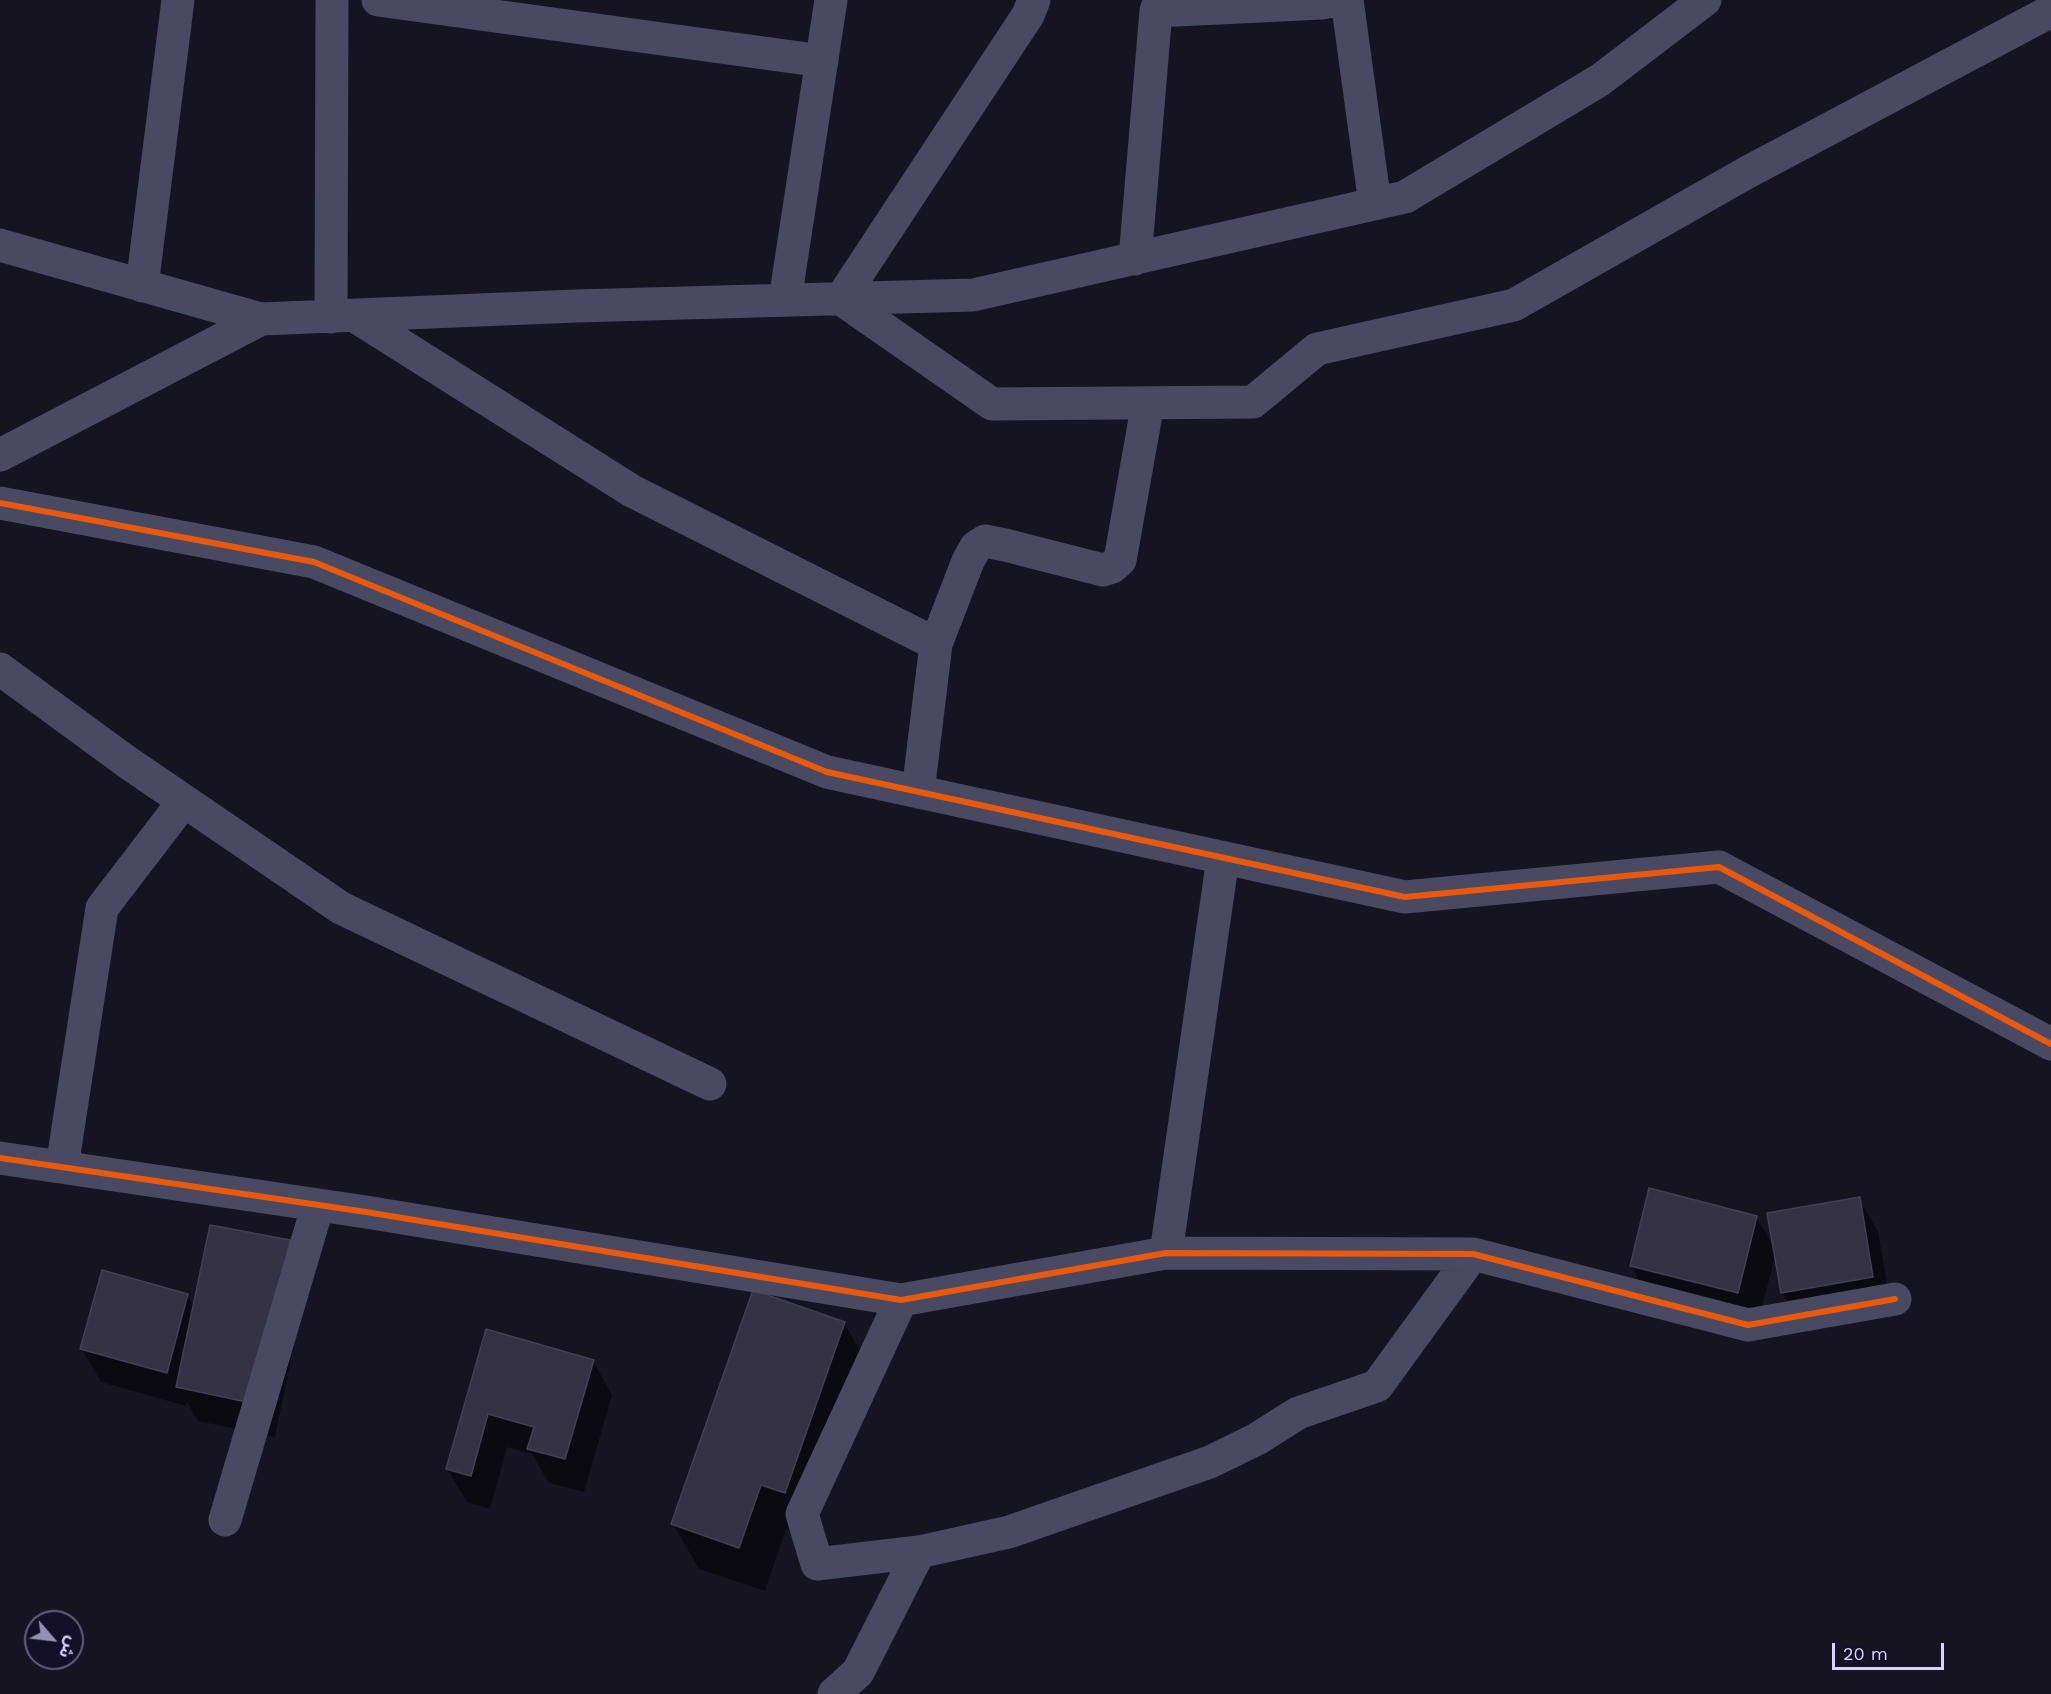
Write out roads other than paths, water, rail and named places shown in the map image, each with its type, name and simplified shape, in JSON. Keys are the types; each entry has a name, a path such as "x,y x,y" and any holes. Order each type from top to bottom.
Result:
{"street":[{"path":"142,286 178,0"},
{"path":"332,0 343,316"},
{"path":"378,0 822,61"},
{"path":"785,300 831,0"},
{"path":"841,299 1028,15 1034,0"},
{"path":"1135,259 1158,5 1322,3 1339,0"},
{"path":"1347,0 1375,204"},
{"path":"0,245 261,319 576,306 974,296 1405,197 1600,80 1705,0"},
{"path":"841,299 992,404 1253,402 1317,349 1514,305 1746,173 2051,11"},
{"path":"343,316 632,491 936,644"},
{"path":"0,455 261,319"},
{"path":"918,792 936,644 968,561 976,548 985,541 1005,544 1103,570 1112,567 1120,560 1148,403"},
{"path":"0,503 314,562 827,772 1405,897 1719,867 2051,1044"},
{"path":"0,669 127,762 341,908 710,1084"},
{"path":"62,1167 102,908 184,801"},
{"path":"1166,1253 1223,858"},
{"path":"0,1158 318,1205 901,1300 1166,1253 1473,1254 1748,1325 1895,1299"},
{"path":"225,1520 318,1205"},
{"path":"901,1300 802,1514 817,1564 919,1552 1009,1532 1210,1462 1257,1439 1299,1413 1377,1386 1473,1254"},
{"path":"834,1694 858,1672 919,1552"}]}
